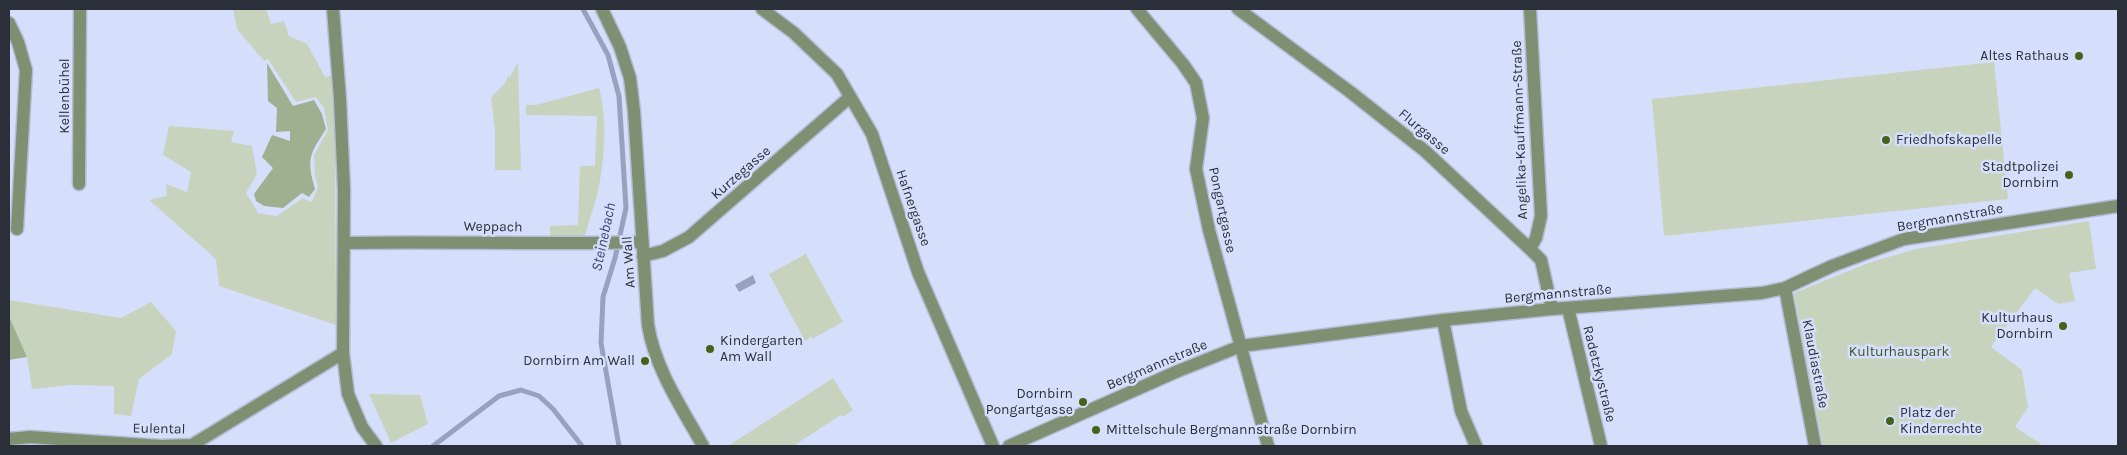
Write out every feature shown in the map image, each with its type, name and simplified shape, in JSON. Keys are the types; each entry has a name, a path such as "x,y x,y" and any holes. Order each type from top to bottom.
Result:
{"street":[{"name":"Kellenbühel","path":"79,184 80,9"},
{"path":"333,9 340,99 344,243 343,353 348,394 362,427 376,446"},
{"name":"Am Wall","path":"602,9 620,47 630,78 634,112 636,242 644,256 651,345 659,366 703,446"},
{"name":"Hafnergasse","path":"762,9 794,34 836,74 872,134 918,272 993,446"},
{"name":"Pongartgasse","path":"1137,9 1183,64 1196,83 1203,118 1196,169 1209,230 1268,446"},
{"name":"Flurgasse","path":"1238,9 1349,91 1425,151 1530,249 1541,260 1552,309"},
{"name":"Angelika-Kauffmann-Straße","path":"1530,9 1541,216 1536,238 1530,249"},
{"path":"9,23 18,42 26,70 17,229"},
{"name":"Kurzegasse","path":"644,256 663,251 689,237 850,97"},
{"name":"Bergmannstraße","path":"1009,446 1170,374 1242,346 1443,320 1552,309 1762,293 1785,288 1832,266 1904,239 2118,206"},
{"name":"Weppach","path":"344,243 441,241 595,244 636,242"},
{"name":"Klaudiastraße","path":"1785,288 1815,446"},
{"name":"Radetzkystraße","path":"1568,308 1602,446"},
{"path":"1443,320 1461,411 1476,446"},
{"name":"Eulental","path":"9,439 30,437 161,446 192,445 343,353"}],"green space":[{"path":"233,9 266,9 271,24 284,21 289,36 307,44 325,77 331,76 335,132 336,325 219,286 216,259 149,200 167,196 166,184 187,192 191,172 163,155 169,126 234,131 231,142 252,146 257,174 246,193 258,213 277,216 303,198 312,202 318,187 315,176 314,155 328,130 324,108 316,97 296,102 268,59 264,61 237,29"},
{"path":"518,62 521,170 495,170 495,130 491,98 505,83 508,76 510,77"},
{"path":"1994,62 2008,199 1664,236 1652,99"},
{"path":"267,63 293,106 314,100 322,114 326,129 311,157 310,163 315,189 309,197 302,193 283,208 264,206 256,201 254,194 273,168 262,157 272,135 290,141 290,131 276,132 277,108 268,101"},
{"path":"599,88 604,123 603,163 598,192 585,236 550,236 550,226 578,225 580,166 595,166 597,116 526,115 526,105 536,105"},
{"name":"Kulturhauspark","path":"2089,221 2096,269 2069,273 2075,301 2058,304 2035,288 1991,347 2022,370 2028,407 2015,427 2041,444 2040,446 1823,446 1794,293 1871,262 1916,249"},
{"path":"806,254 843,322 805,341 769,274"},
{"path":"9,300 121,318 151,302 176,331 172,354 139,379 131,416 114,414 114,386 71,385 32,389 27,357 9,316"},
{"path":"9,316 27,357 9,360"},
{"path":"833,378 853,410 843,417 841,415 793,446 728,446"},
{"path":"369,394 420,395 428,424 391,443"}],"water":[{"path":"753,275 756,283 739,292 735,285"}],"waterway":[{"name":"Steinebach","path":"583,9 608,55 619,96 626,208 615,258 603,297 601,343 619,446"},
{"path":"433,446 499,396 521,390 539,396 553,409 582,446"}],"place":[{"name":"Altes Rathaus","path":"2079,56"},
{"name":"Friedhofskapelle","path":"1886,140"},
{"name":"Stadtpolizei Dornbirn","path":"2069,175"},
{"name":"Kulturhaus Dornbirn","path":"2063,326"},
{"name":"Kindergarten Am Wall","path":"710,349"},
{"name":"Dornbirn Am Wall","path":"645,361"},
{"name":"Dornbirn Pongartgasse","path":"1083,402"},
{"name":"Platz der Kinderrechte","path":"1890,421"},
{"name":"Mittelschule Bergmannstraße Dornbirn","path":"1096,430"}]}
